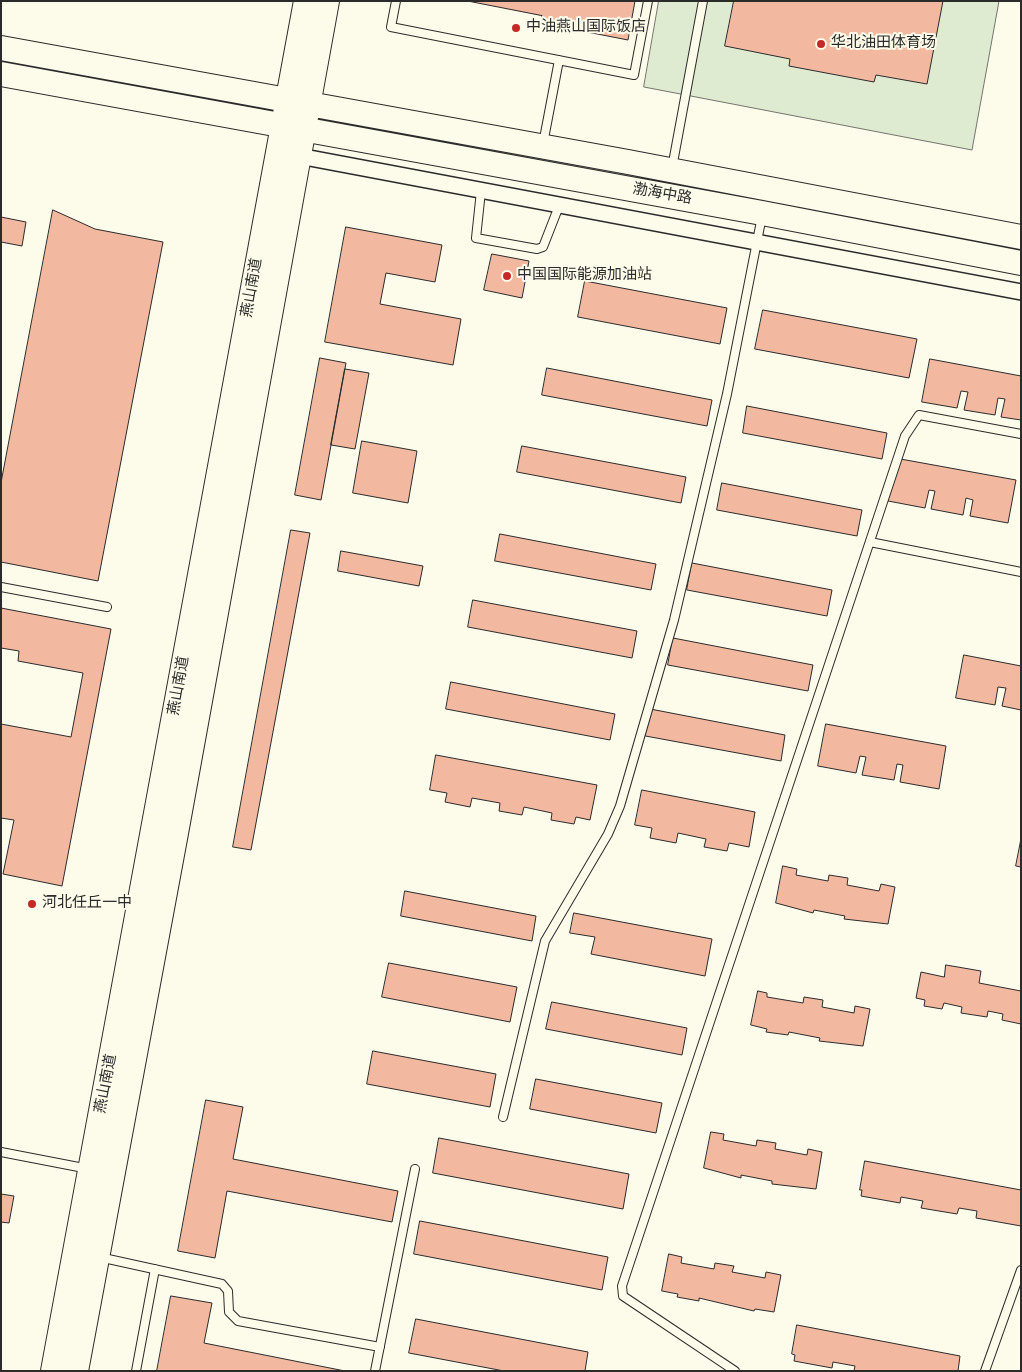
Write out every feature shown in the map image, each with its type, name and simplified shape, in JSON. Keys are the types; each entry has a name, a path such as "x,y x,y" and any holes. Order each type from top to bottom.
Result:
{"main road":[{"name":"燕山南道","path":"53,1371 294,127 298,102 306,1"},
{"name":"燕山南道","path":"298,102 327,1"},
{"name":"渤海中路","path":"1,48 672,170 1021,237"},
{"name":"渤海中路","path":"1,74 762,213 1021,263"},
{"name":"燕山南道","path":"76,1371 299,156 294,127"}],"street":[{"path":"299,156 756,244 1021,292"}],"lane":[{"path":"396,1 391,27 634,75 648,1"},
{"path":"672,170 703,1"},
{"path":"542,146 559,60"},
{"path":"481,191 476,238 537,249 543,247 559,206"},
{"path":"503,1117 545,941 608,834 626,786 676,610 727,394 762,213"},
{"path":"735,1371 623,1296 622,1286 905,436 919,415 1021,434"},
{"path":"870,542 1021,572"},
{"path":"1,586 106,607"},
{"path":"1,1152 91,1169"},
{"path":"375,1371 415,1170"},
{"path":"97,1256 222,1284 228,1291 229,1312 238,1321 380,1347"},
{"path":"136,1371 156,1269"},
{"path":"985,1371 1021,1270"}],"green space":[{"name":"华北油田体育场","path":"659,1 999,1 972,150 644,87"}],"building":[{"path":"468,1 635,1 628,40 541,23 542,16"},
{"path":"734,1 943,1 927,84 876,75 874,82 789,66 790,59 725,46"},
{"path":"53,210 95,229 163,242 98,581 1,562 1,483"},
{"path":"1,217 26,222 22,246 1,242"},
{"path":"346,227 442,245 435,282 386,273 380,304 461,319 453,365 325,342"},
{"name":"中国国际能源加油站","path":"492,254 529,261 522,298 484,290"},
{"path":"585,281 727,308 720,344 578,317"},
{"path":"763,310 917,339 909,378 755,349"},
{"path":"320,358 346,363 321,500 295,495"},
{"path":"930,359 1021,376 1021,420 1001,417 1005,399 998,398 995,415 964,410 968,392 961,391 957,408 922,402"},
{"path":"547,368 712,400 707,426 542,395"},
{"path":"345,369 369,373 355,449 331,445"},
{"path":"747,406 887,433 882,459 743,433"},
{"path":"362,441 417,451 408,503 353,493"},
{"path":"522,446 686,477 681,503 517,472"},
{"path":"895,458 1016,480 1008,523 970,516 973,500 966,498 963,515 931,509 935,491 929,490 925,508 888,501"},
{"path":"722,483 862,510 857,536 717,510"},
{"path":"291,530 310,533 251,850 233,847"},
{"path":"500,534 656,564 651,590 495,561"},
{"path":"341,551 423,566 419,586 338,571"},
{"path":"692,563 832,590 827,616 687,590"},
{"path":"473,600 637,631 632,658 468,627"},
{"path":"1,608 111,629 62,886 3,874 14,820 1,818 1,724 71,737 83,673 18,661 19,651 1,648"},
{"path":"673,638 813,665 808,691 668,665"},
{"path":"964,655 1021,666 1021,710 1002,706 1006,688 998,687 995,705 956,698"},
{"path":"451,682 615,714 610,740 446,709"},
{"path":"645,708 785,735 781,761 640,735"},
{"path":"826,724 946,746 939,789 900,782 903,765 897,764 894,780 862,775 866,757 860,756 856,773 818,766"},
{"path":"436,755 597,785 590,820 576,817 574,824 551,820 552,813 524,807 522,815 499,811 500,803 472,798 470,807 445,802 447,793 430,790"},
{"path":"642,790 755,812 749,847 729,843 727,851 704,847 706,839 678,833 676,843 650,838 652,828 635,825"},
{"path":"1021,839 1021,867 1016,866"},
{"path":"783,866 797,869 796,875 828,881 829,875 848,878 847,885 879,891 881,884 895,887 888,924 844,919 845,916 814,910 813,913 776,903"},
{"path":"405,891 536,916 532,941 401,916"},
{"path":"574,913 712,939 705,976 591,954 595,937 570,933"},
{"path":"389,963 517,987 510,1022 382,997"},
{"path":"946,965 981,971 979,983 1021,991 1021,1024 1002,1020 1003,1014 988,1011 987,1017 961,1013 962,1007 944,1003 942,1009 924,1006 925,1000 916,998 921,972 944,977"},
{"path":"758,991 767,993 767,997 803,1003 804,997 823,1000 822,1007 854,1013 855,1006 870,1009 863,1046 819,1041 820,1038 789,1032 788,1035 766,1032 767,1029 751,1025"},
{"path":"552,1002 687,1028 682,1055 546,1029"},
{"path":"373,1051 496,1074 490,1107 367,1084"},
{"path":"536,1079 662,1103 656,1133 530,1109"},
{"path":"206,1100 243,1107 233,1159 398,1191 392,1222 227,1191 215,1258 178,1251"},
{"path":"711,1132 724,1134 723,1140 756,1146 757,1140 776,1143 775,1149 807,1155 808,1149 822,1152 816,1189 772,1184 772,1181 741,1175 741,1178 704,1168"},
{"path":"439,1138 629,1174 623,1209 433,1173"},
{"path":"865,1161 1021,1190 1021,1226 976,1218 977,1211 959,1208 957,1214 921,1208 923,1201 901,1197 900,1203 861,1196 862,1190 860,1190"},
{"path":"1,1194 14,1196 9,1223 1,1222"},
{"path":"420,1221 608,1257 602,1290 414,1254"},
{"path":"669,1254 682,1257 681,1263 714,1269 715,1263 734,1266 732,1272 765,1278 766,1272 781,1275 774,1312 755,1309 754,1311 699,1298 699,1301 677,1297 678,1294 662,1291"},
{"path":"171,1296 212,1303 204,1343 345,1371 157,1371"},
{"path":"416,1319 588,1352 585,1371 504,1371 409,1353"},
{"path":"797,1325 960,1356 958,1371 854,1371 855,1366 833,1362 832,1368 794,1361 795,1355 792,1354"}],"place":[{"name":"中油燕山国际饭店","path":"516,28"},
{"name":"华北油田体育场","path":"821,44"},
{"name":"中国国际能源加油站","path":"507,276"},
{"name":"河北任丘一中","path":"32,904"}]}
